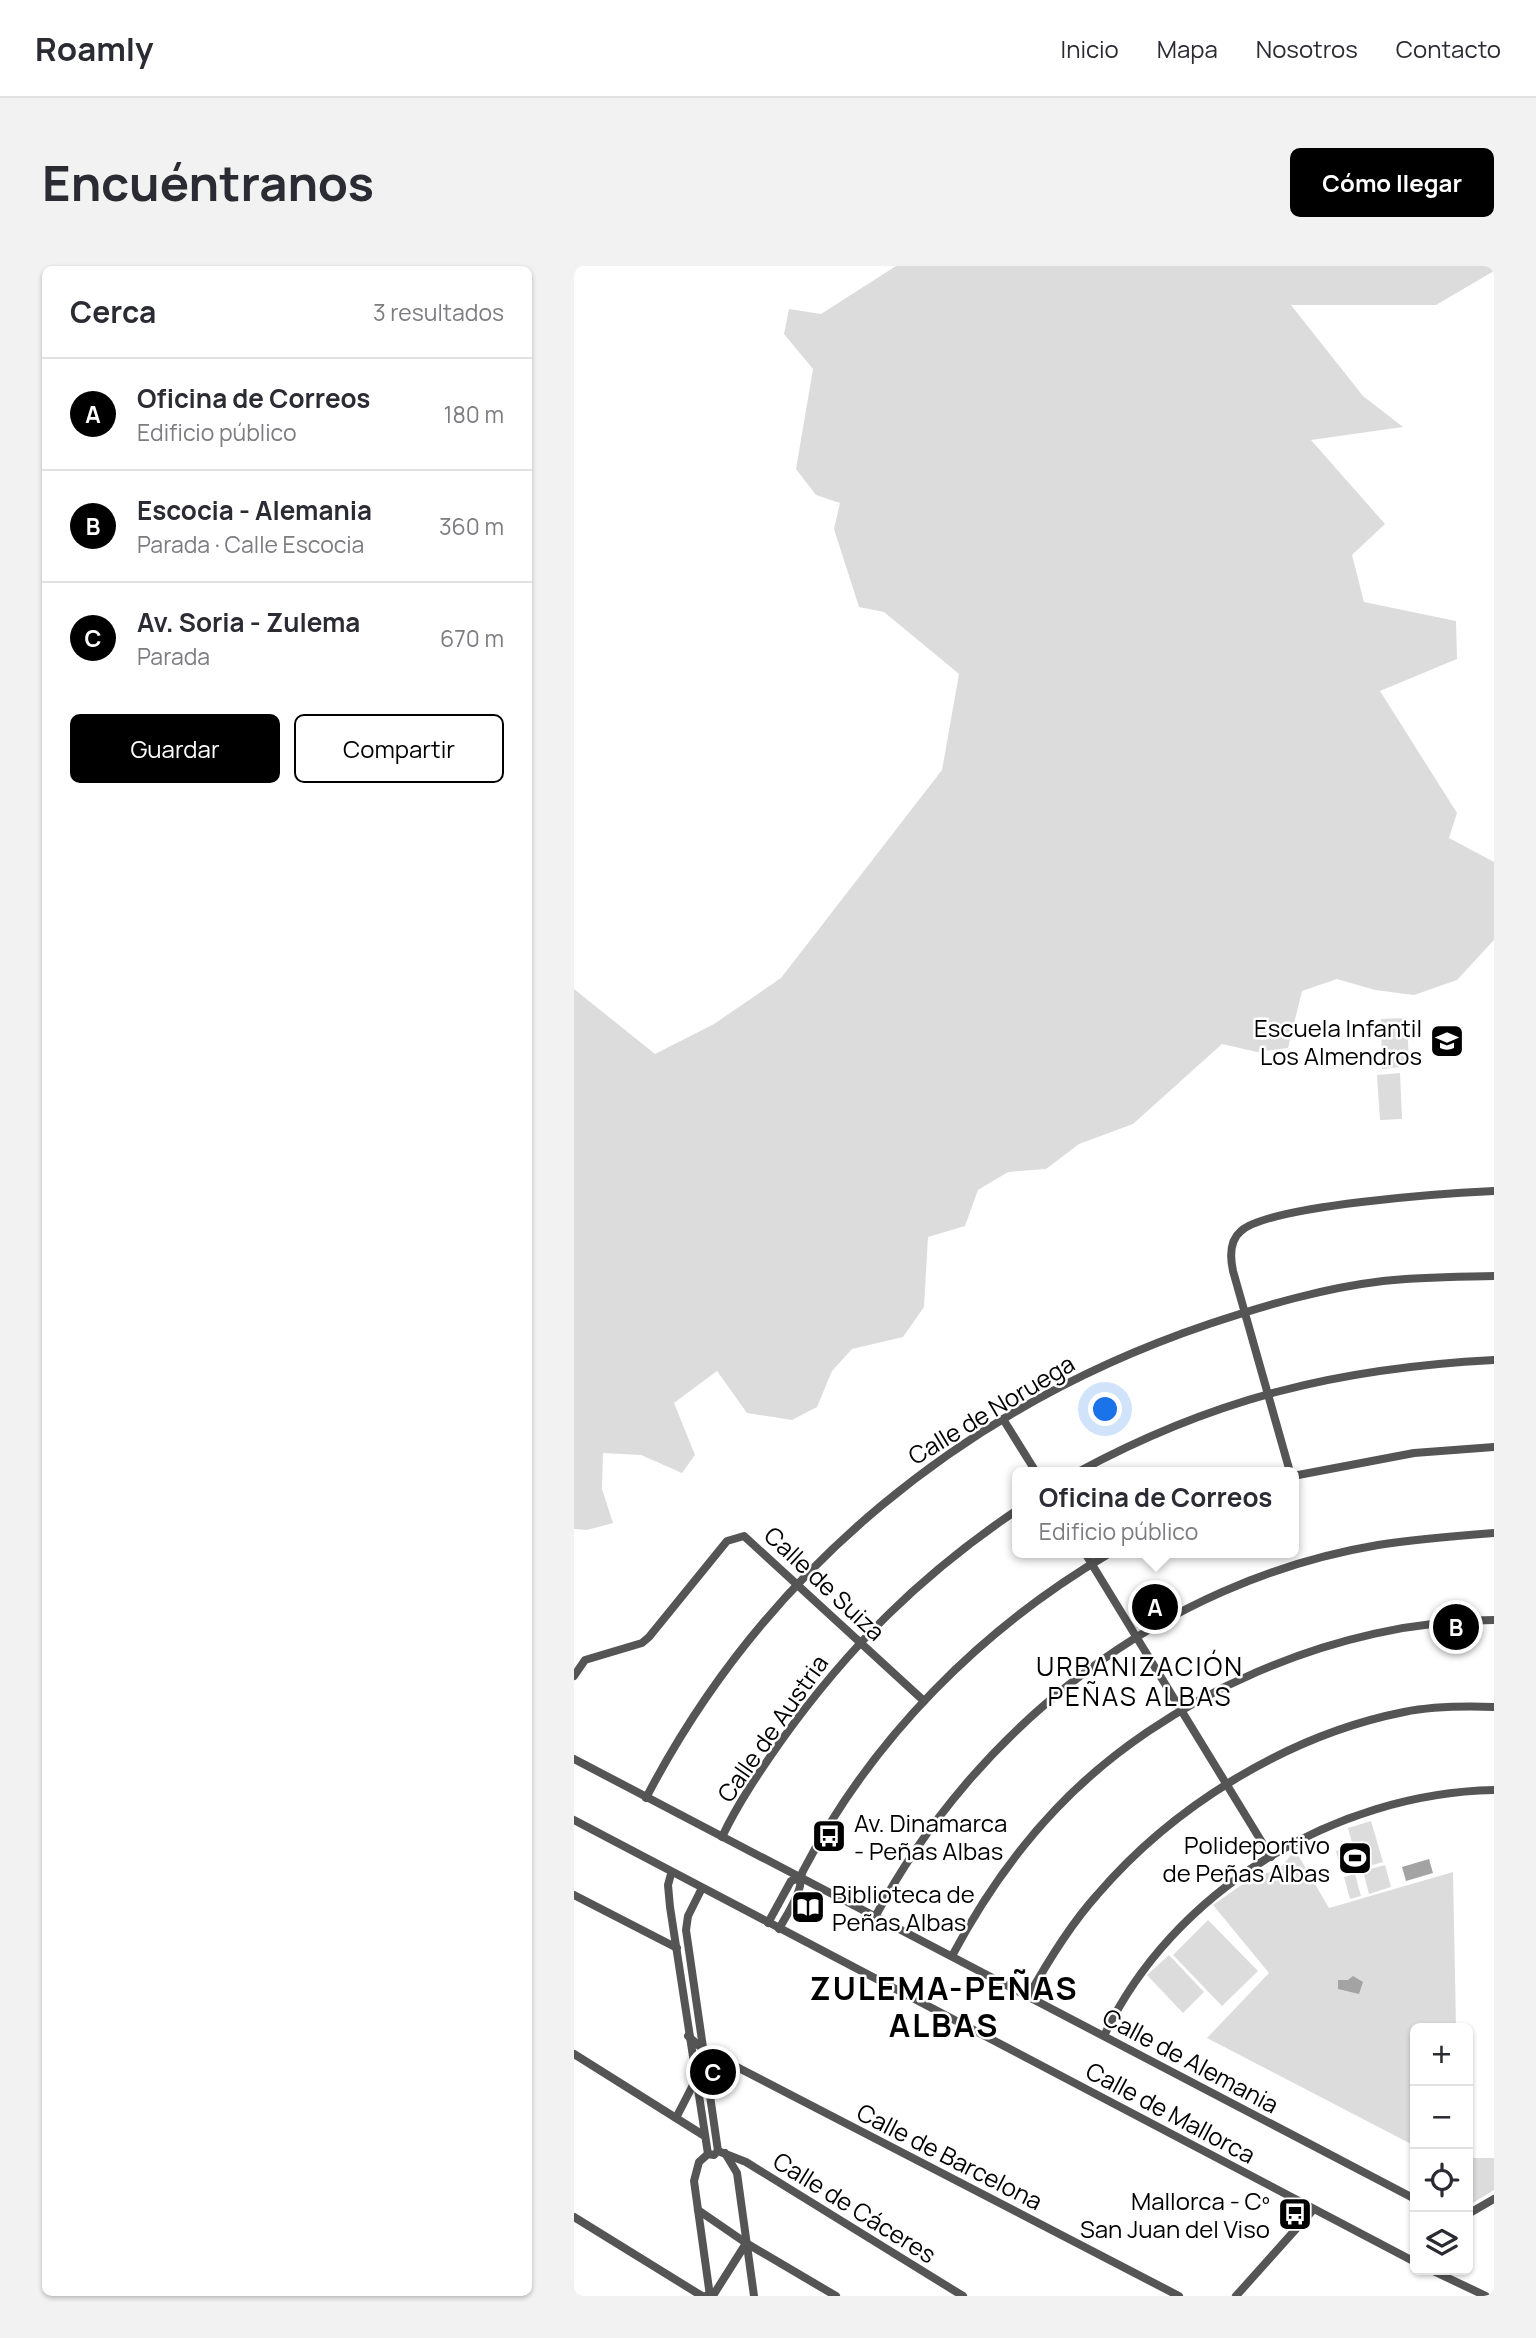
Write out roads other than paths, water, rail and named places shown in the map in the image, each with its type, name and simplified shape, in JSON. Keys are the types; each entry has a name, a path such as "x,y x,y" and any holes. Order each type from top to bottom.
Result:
{"street":[{"path":"1289,1467 1231,1253 1236,1237 1249,1226 1353,1203 1494,1191"},
{"name":"Calle de Noruega","path":"646,1798 696,1711 768,1617 799,1583 854,1527 891,1495 1003,1419 1087,1373 1167,1338 1245,1312 1322,1292 1384,1281 1494,1276"},
{"path":"1087,1467 1129,1445 1268,1392 1395,1367 1494,1360"},
{"path":"1003,1419 1032,1467"},
{"path":"1299,1473 1414,1453 1494,1447"},
{"name":"Calle de Austria","path":"722,1837 762,1768 816,1693 861,1641 924,1578 1012,1514"},
{"path":"875,1917 905,1863 949,1801 1007,1738 1070,1682 1136,1637 1209,1597 1291,1567 1376,1546 1494,1533"},
{"name":"Calle de Suiza","path":"574,1676 584,1660 642,1643 733,1537 750,1538 924,1701"},
{"path":"1088,1558 1271,1857"},
{"path":"779,1929 800,1885 800,1878 848,1796 924,1701 1000,1630 1102,1558"},
{"path":"952,1956 979,1907 1056,1808 1110,1761 1156,1726 1249,1676 1336,1644 1408,1628 1494,1620"},
{"path":"1028,1997 1062,1942 1097,1895 1151,1840 1227,1785 1278,1756 1334,1732 1402,1712 1446,1706 1494,1707"},
{"path":"574,1759 800,1878"},
{"path":"1104,2036 1119,2007 1151,1961 1210,1899 1271,1857 1313,1833 1371,1810 1434,1795 1494,1790"},
{"name":"Calle de Mallorca","path":"574,1821 1410,2259"},
{"path":"671,1874 668,1885 706,2151 695,2173 707,2296"},
{"path":"768,1923 791,1881 800,1878"},
{"name":"Calle de Alemania","path":"800,1878 1410,2196"},
{"path":"701,1889 687,1923 688,1947 718,2148 737,2174 754,2296"},
{"path":"574,1895 676,1948 688,1947"},
{"name":"Calle de Barcelona","path":"688,2036 704,2050 1179,2296"},
{"path":"692,2061 704,2050"},
{"name":"Calle de Cáceres","path":"574,2054 703,2135 718,2148 746,2162 963,2296"},
{"path":"676,2118 695,2082"},
{"path":"706,2151 715,2155 718,2148"},
{"path":"1473,2212 1494,2199"},
{"path":"698,2210 746,2243 836,2296"},
{"path":"1236,2296 1313,2210"},
{"path":"574,2217 707,2296"},
{"path":"707,2296 741,2256 746,2243"},
{"path":"1442,2275 1486,2296"}],"place":[{"name":"Escuela Infantil Los Almendros","path":"1447,1041"},
{"name":"Oficina de Correos","path":"1155,1607"},
{"name":"Escocia - Alemania","path":"1456,1627"},
{"name":"Av. Dinamarca - Peñas Albas","path":"829,1836"},
{"name":"Polideportivo de Peñas Albas","path":"1355,1858"},
{"name":"Biblioteca de Peñas Albas","path":"808,1907"},
{"name":"Av. Soria - Zulema","path":"713,2072"},
{"name":"Mallorca - Cº San Juan del Viso","path":"1295,2214"}],"district":[{"name":"URBANIZACIÓN PEÑAS ALBAS","path":"1140,1681"},
{"name":"ZULEMA-PEÑAS ALBAS","path":"944,2006"}]}
